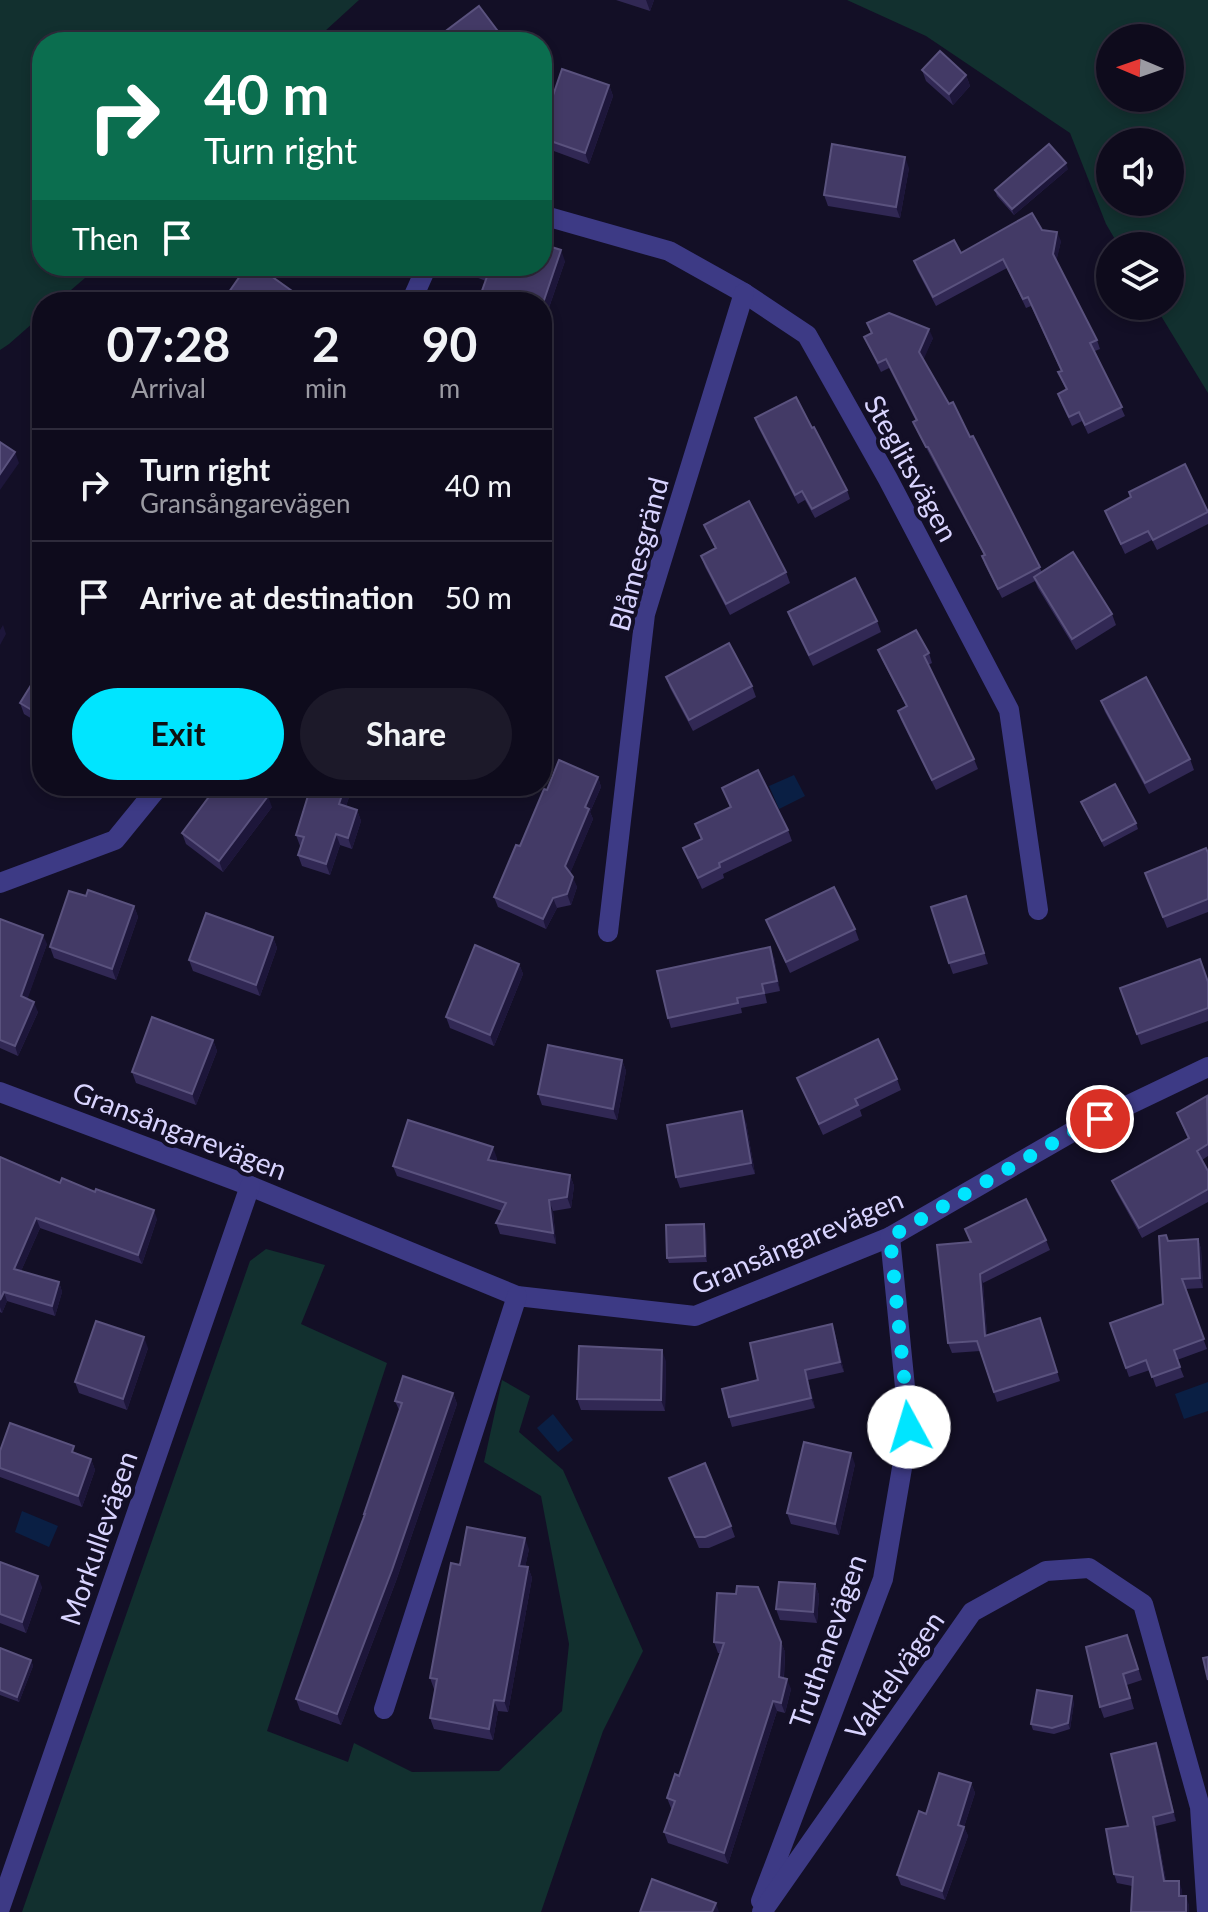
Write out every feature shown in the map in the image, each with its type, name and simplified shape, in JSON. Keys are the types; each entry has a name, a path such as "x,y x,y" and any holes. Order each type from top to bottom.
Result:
{"street":[{"name":"Steglitsvägen","path":"552,218 669,251 744,293 807,335 888,479 1009,710 1038,910"},
{"name":"Blåmesgränd","path":"608,932 645,614 744,293"},
{"path":"0,883 115,840 151,796"},
{"name":"Gransångarevägen","path":"0,1092 250,1186 517,1296 695,1316 890,1237 1072,1132 1208,1067"},
{"name":"Morkullevägen","path":"0,1908 250,1186"},
{"name":"Truthanevägen","path":"760,1912 883,1579 909,1427 890,1237"},
{"path":"384,1709 517,1296"},
{"name":"Vaktelvägen","path":"760,1912 972,1612 1046,1571 1089,1568 1143,1604 1200,1807 1207,1912"}],"green space":[{"path":"0,0 359,0 324,32 32,32 32,276 87,276 69,292 32,292 32,324 0,350"},
{"path":"847,0 1208,0 1208,393 1164,320 1184,320 1184,232 1111,232 1103,216 1184,216 1184,128 1096,128 1096,199 1070,133 926,36"},
{"path":"266,1249 325,1265 301,1324 387,1363 267,1731 348,1762 354,1743 412,1772 499,1771 562,1711 569,1644 541,1496 484,1462 502,1380 530,1396 519,1432 563,1470 643,1651 603,1731 541,1912 22,1912 250,1261"}],"water":[{"path":"794,775 805,796 779,809 769,786"},
{"path":"1208,1382 1208,1411 1184,1419 1175,1394"},
{"path":"553,1414 573,1440 558,1452 537,1428"},
{"path":"22,1511 58,1526 49,1547 15,1532"}],"building":[{"path":"479,6 498,32 444,32"},
{"path":"940,51 966,75 949,94 922,70"},
{"path":"562,69 609,85 585,153 552,141 552,98"},
{"path":"832,144 905,157 896,207 824,195"},
{"path":"1049,144 1066,163 1012,209 995,190"},
{"path":"1032,213 1042,230 1057,232 1053,254 1097,340 1090,343 1122,407 1085,425 1079,412 1069,417 1058,394 1067,389 1058,372 1062,371 1028,297 1023,299 1003,259 933,297 914,261 954,240 961,253"},
{"path":"552,247 561,250 547,292 482,292 487,276 552,276"},
{"path":"240,276 271,276 293,292 229,292"},
{"path":"889,313 929,329 919,352 949,404 953,402 970,437 973,436 1040,567 998,589 982,556 985,555 913,422 917,420 886,359 878,363 864,337 872,333 867,323"},
{"path":"796,397 847,490 812,509 802,491 795,495 755,418"},
{"path":"0,442 15,452 0,474"},
{"path":"1185,464 1208,512 1153,540 1148,531 1121,544 1105,511 1131,497 1129,492"},
{"path":"749,501 786,572 726,604 701,556 716,548 704,525"},
{"path":"1073,552 1112,614 1072,639 1034,577"},
{"path":"855,578 877,621 809,655 788,612"},
{"path":"916,630 929,653 924,656 974,759 932,780 898,711 907,706 878,650"},
{"path":"729,643 752,686 689,720 666,677"},
{"path":"1146,677 1190,759 1145,783 1101,701"},
{"path":"32,684 32,710 20,703"},
{"path":"559,760 598,777 585,807 589,809 565,866 573,877 567,894 553,898 543,919 494,897 541,796 552,796 552,778"},
{"path":"758,770 788,830 719,863 720,867 698,878 683,848 702,839 695,824 731,807 722,788"},
{"path":"1115,784 1136,823 1102,841 1081,802"},
{"path":"210,796 268,796 219,861 182,833"},
{"path":"308,796 342,796 339,804 357,810 348,838 336,834 326,864 298,855 304,837 296,835"},
{"path":"1206,848 1208,899 1163,917 1145,873"},
{"path":"834,887 855,929 786,962 766,920"},
{"path":"88,890 134,906 112,969 50,947 69,891 86,896"},
{"path":"966,896 984,953 949,963 931,907"},
{"path":"206,913 273,937 256,985 189,960"},
{"path":"0,919 43,935 21,996 34,1002 15,1046 0,1040"},
{"path":"475,945 519,964 490,1035 446,1017"},
{"path":"770,947 777,981 762,984 764,993 737,998 738,1003 668,1018 657,971"},
{"path":"1200,959 1208,982 1208,1008 1137,1034 1120,988"},
{"path":"152,1017 213,1040 192,1094 132,1072"},
{"path":"878,1039 897,1079 855,1099 858,1105 819,1124 797,1078"},
{"path":"548,1045 622,1060 613,1109 538,1094"},
{"path":"1207,1096 1208,1144 1197,1151 1208,1171 1208,1189 1139,1228 1112,1181 1189,1138 1177,1113"},
{"path":"742,1111 751,1163 676,1177 667,1125"},
{"path":"408,1120 493,1147 488,1160 570,1175 567,1197 549,1200 553,1233 496,1223 506,1203 393,1166"},
{"path":"0,1157 60,1183 62,1178 154,1210 138,1255 36,1218 14,1269 59,1282 52,1306 4,1292 0,1300"},
{"path":"1026,1199 1046,1240 980,1274 985,1336 1040,1318 1057,1372 994,1392 977,1341 948,1343 937,1245 971,1242 965,1229"},
{"path":"704,1224 705,1256 667,1258 666,1225"},
{"path":"1166,1235 1168,1241 1198,1239 1200,1278 1182,1279 1204,1339 1174,1350 1180,1367 1152,1377 1146,1360 1126,1368 1110,1323 1163,1304 1159,1236"},
{"path":"96,1321 144,1337 123,1399 75,1382"},
{"path":"832,1324 840,1362 805,1370 811,1398 729,1417 722,1389 758,1380 750,1343"},
{"path":"579,1346 662,1350 661,1400 577,1399"},
{"path":"403,1376 453,1393 392,1570 337,1714 296,1699 365,1514 402,1403 395,1401"},
{"path":"10,1423 74,1446 72,1452 91,1459 78,1496 0,1468 0,1451"},
{"path":"804,1442 851,1453 835,1524 787,1513"},
{"path":"705,1463 731,1526 705,1537 695,1537 669,1478"},
{"path":"467,1527 525,1538 519,1566 528,1567 504,1701 494,1700 489,1729 430,1718 437,1679 430,1678 451,1563 460,1565"},
{"path":"0,1562 38,1576 22,1622 0,1614"},
{"path":"779,1582 815,1584 813,1612 776,1609"},
{"path":"737,1586 758,1587 781,1642 779,1677 787,1679 781,1703 773,1701 724,1853 664,1832 675,1801 667,1798 675,1774 679,1776 724,1643 714,1642 717,1593 736,1594"},
{"path":"1127,1635 1138,1669 1123,1674 1130,1698 1100,1707 1086,1647"},
{"path":"0,1648 31,1660 17,1697 0,1690"},
{"path":"1208,1657 1208,1680 1203,1658"},
{"path":"1037,1690 1072,1696 1068,1723 1052,1728 1031,1724"},
{"path":"1156,1743 1173,1812 1153,1817 1164,1881 1179,1881 1179,1896 1186,1896 1186,1912 1131,1912 1133,1877 1114,1874 1106,1829 1128,1826 1111,1754"},
{"path":"939,1773 971,1783 958,1825 964,1827 942,1891 897,1875 919,1811 926,1814"},
{"path":"652,1879 716,1903 712,1912 640,1912"}],"route":[{"path":"909,1427 890,1237 1100,1119"}]}
